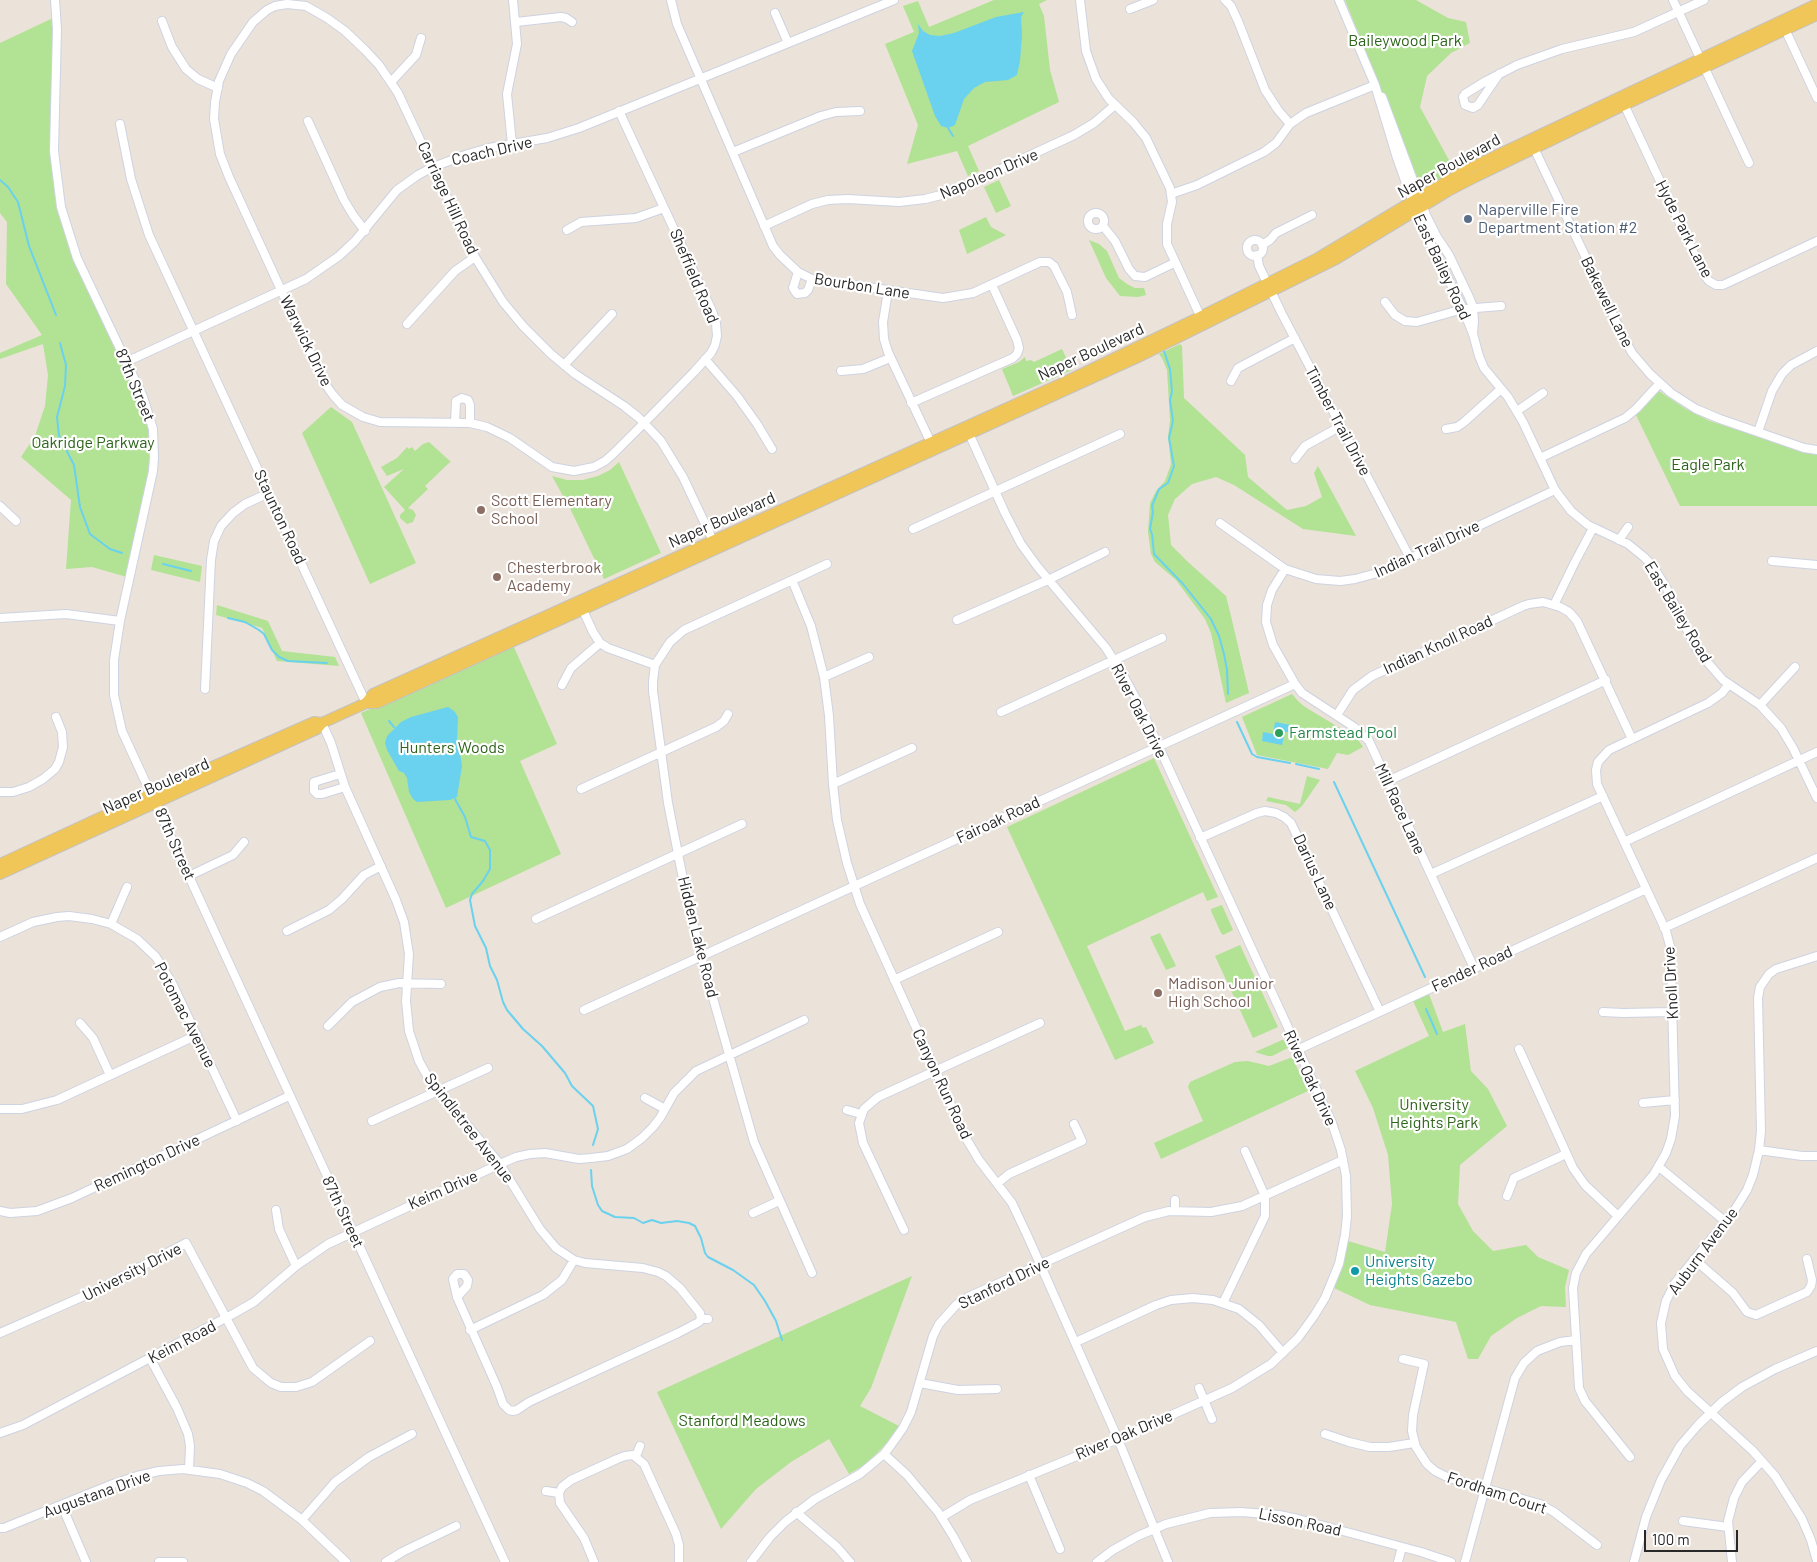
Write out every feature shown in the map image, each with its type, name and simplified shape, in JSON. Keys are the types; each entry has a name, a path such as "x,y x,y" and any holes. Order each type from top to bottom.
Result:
{"main road":[{"name":"Naper Boulevard","path":"0,864 317,729 322,723 366,703 377,702 581,606 967,430 1065,382 1202,321 1270,287 1336,259 1418,204 1468,180 1532,144 1783,25 1817,4"},
{"name":"Naper Boulevard","path":"1783,25 1817,15"},
{"name":"Naper Boulevard","path":"0,874 154,798"}],"street":[{"name":"87th Street","path":"55,0 57,29 54,151 61,207 77,258 143,398 153,429 153,471 115,649 113,672 115,702 122,731 505,1562"},
{"path":"512,144 507,94 517,49 513,0"},
{"name":"Bourbon Lane","path":"671,0 674,18 764,226 776,251 798,272 812,279 930,297 955,297 973,293 1040,262 1049,262 1054,266 1067,292 1072,315"},
{"path":"870,0 873,9"},
{"name":"Coach Drive","path":"126,362 306,279 347,249 397,190 418,174 468,154 559,135 894,0"},
{"path":"1080,0 1086,51 1090,67 1101,88 1146,138 1168,182 1172,206 1166,235 1167,244 1202,321"},
{"path":"1130,9 1153,0"},
{"path":"1225,0 1238,21 1265,90 1290,124"},
{"name":"East Bailey Road","path":"1339,0 1375,85 1397,158 1463,309 1482,364 1517,411 1531,436 1555,490 1571,511 1593,528 1635,549 1653,566 1667,589 1697,650 1706,662 1729,684 1760,705 1781,728 1817,798"},
{"path":"1673,0 1749,163"},
{"path":"1499,74 1478,105 1468,108 1465,105 1463,97 1465,94 1499,74 1550,52 1634,32 1704,0"},
{"name":"Warwick Drive","path":"308,7 282,4 271,8 259,16 245,32 231,54 218,88 214,119 222,161 323,381 333,395 357,414 380,422 470,423 503,434 552,467 574,471 586,470 605,461 644,423"},
{"name":"Carriage Hill Road","path":"308,7 331,20 357,41 379,65 391,82 475,257 492,286 513,314 533,337 564,365 620,403 644,423 661,441 676,463 715,545"},
{"path":"776,13 788,43"},
{"path":"516,22 561,17 572,22"},
{"path":"162,22 172,47 186,69 198,79 218,88"},
{"path":"1783,25 1817,98"},
{"path":"391,82 416,55 421,38"},
{"path":"1171,194 1197,185 1264,152 1276,143 1290,124 1306,113 1375,85"},
{"name":"Hyde Park Lane","path":"1622,101 1709,281 1716,285 1723,285 1817,241"},
{"name":"Napoleon Drive","path":"764,226 812,204 828,200 848,199 899,202 925,199 949,193 1074,136 1094,123 1115,105"},
{"path":"732,152 821,116 836,112 860,111"},
{"name":"Sheffield Road","path":"619,112 715,318 717,328 715,344 705,359 644,423"},
{"path":"308,121 344,200 365,230"},
{"name":"Staunton Road","path":"120,124 131,179 149,234 366,703"},
{"name":"Bakewell Lane","path":"1532,144 1622,334 1641,364 1671,393 1696,409 1804,448 1817,450"},
{"name":"East Bailey Road","path":"1418,204 1449,255 1473,307 1475,323 1473,334"},
{"path":"567,230 581,222 636,218 664,208"},
{"path":"1262,245 1276,233 1312,215"},
{"path":"1103,226 1115,241 1129,269 1135,276 1145,276 1174,263"},
{"path":"1256,240 1262,245 1262,251 1256,255 1252,255 1248,251 1248,244 1252,241 1256,240"},
{"name":"Timber Trail Drive","path":"1256,255 1295,338 1410,558"},
{"path":"406,324 455,271 475,257"},
{"path":"798,272 793,288 797,294 805,293 812,279"},
{"path":"912,403 1013,358 1017,354 1019,348 1017,340 992,284"},
{"path":"888,291 883,331 890,358 932,446"},
{"path":"1385,302 1394,315 1409,322 1429,320 1473,307 1501,306"},
{"path":"564,365 612,314"},
{"path":"1231,381 1238,368 1295,338"},
{"path":"1758,432 1772,391 1782,374 1791,365 1817,351"},
{"path":"841,370 863,369 890,358"},
{"path":"705,359 737,396 772,449"},
{"path":"1540,458 1625,418 1660,383"},
{"path":"1446,429 1457,427 1463,423 1501,389"},
{"path":"1517,411 1543,393"},
{"path":"455,423 456,401 462,398 468,400 470,405 470,423"},
{"path":"1295,459 1305,446 1341,426"},
{"name":"River Oak Drive","path":"942,1517 970,1500 1118,1439 1204,1400 1252,1376 1283,1353 1298,1338 1325,1298 1339,1264 1347,1216 1347,1189 1343,1160 1332,1123 1131,688 1102,643 1048,580 1021,544 967,430"},
{"path":"913,529 1120,434"},
{"name":"Indian Trail Drive","path":"1220,523 1285,569 1316,579 1355,580 1373,575 1555,490"},
{"path":"205,689 211,560 214,541 221,526 233,513 245,504 269,493"},
{"path":"0,506 16,521"},
{"path":"1620,540 1628,527"},
{"path":"1593,528 1554,605 1565,609 1577,621 1632,738"},
{"path":"957,620 1048,580 1105,552"},
{"path":"1772,561 1817,565"},
{"path":"581,606 600,643 608,648 655,665 670,642 684,630 827,564"},
{"name":"Mill Race Lane","path":"1285,569 1268,600 1266,622 1273,645 1295,684 1307,696 1364,734 1368,740 1474,968"},
{"name":"Canyon Run Road","path":"792,580 811,626 824,677 829,716 833,784 841,839 854,886 870,928 975,1154 1012,1203 1076,1342 1168,1562"},
{"name":"Indian Knoll Road","path":"1337,715 1353,690 1372,676 1529,604 1543,602 1554,605"},
{"path":"0,618 66,614 94,616 120,621"},
{"path":"1000,712 1162,638"},
{"path":"562,685 571,668 600,643"},
{"path":"824,677 869,657"},
{"name":"Hidden Lake Road","path":"655,665 653,691 661,752 678,854 701,956 754,1142 812,1273"},
{"path":"1760,705 1795,667"},
{"path":"1388,781 1606,680"},
{"name":"Fairoak Road","path":"584,1010 1295,684"},
{"name":"Knoll Drive","path":"1630,1457 1582,1394 1578,1382 1573,1295 1576,1274 1586,1254 1659,1167 1673,1132 1674,1100 1670,946 1664,928 1603,796 1596,778 1598,762 1609,750 1708,704 1722,693 1729,684"},
{"path":"580,789 720,725 728,714"},
{"path":"0,792 13,792 29,787 55,769 63,747 62,732 56,717"},
{"name":"Spindletree Avenue","path":"322,723 331,743 345,787 404,922 409,954 407,1017 413,1046 424,1071 438,1091 500,1164 549,1241 574,1260 595,1265 643,1268 658,1272 680,1288 705,1319 529,1402 517,1410 510,1410"},
{"path":"833,784 912,748"},
{"path":"1624,842 1817,752"},
{"path":"340,774 314,782 314,791 317,794 322,794 345,787"},
{"path":"1431,874 1603,796"},
{"name":"Darius Lane","path":"1200,838 1257,812 1276,813 1291,822 1380,1012"},
{"path":"536,919 742,824"},
{"path":"189,876 233,855 244,842"},
{"path":"1664,928 1817,858"},
{"path":"287,931 329,910 364,875 381,866"},
{"path":"111,924 127,887"},
{"name":"Fender Road","path":"1297,1050 1646,889"},
{"name":"Potomac Avenue","path":"0,937 33,922 57,917 80,917 111,924 136,939 156,957 172,983 237,1121"},
{"path":"894,980 998,932"},
{"name":"Auburn Avenue","path":"1817,956 1776,969 1769,974 1760,987 1758,998 1761,1131 1753,1175 1747,1190 1726,1222 1675,1283 1661,1316 1661,1339 1666,1358 1675,1376 1687,1391 1762,1461 1775,1476 1802,1519 1815,1548 1817,1561"},
{"path":"328,1026 357,998 380,987 407,982 441,984"},
{"path":"1604,1012 1672,1012"},
{"name":"Keim Drive","path":"352,1232 516,1157 537,1153 579,1159 608,1156 620,1152 642,1138 660,1118 674,1093 704,1066 804,1020"},
{"path":"80,1023 93,1038 110,1075"},
{"path":"904,1230 863,1142 859,1128 861,1114 868,1104 878,1097 1040,1024"},
{"path":"0,1109 46,1104 197,1035"},
{"path":"1519,1049 1566,1154 1585,1185 1618,1216"},
{"path":"372,1121 488,1068"},
{"name":"Remington Drive","path":"0,1211 10,1213 37,1211 72,1198 289,1096"},
{"path":"645,1098 665,1109"},
{"path":"1643,1103 1674,1100"},
{"path":"847,1110 861,1114"},
{"path":"998,1183 1009,1174 1082,1141 1074,1124"},
{"path":"1759,1150 1802,1156 1817,1156"},
{"path":"1223,1303 1263,1222 1265,1212 1265,1196 1245,1151"},
{"path":"1506,1196 1514,1178 1566,1154"},
{"name":"Stanford Drive","path":"751,1562 770,1537 796,1512 860,1474 884,1454 903,1428 911,1412 933,1336 939,1324 951,1309 968,1297 1145,1217 1175,1210 1203,1212 1226,1210 1242,1206 1343,1160"},
{"path":"1659,1167 1726,1222"},
{"path":"1174,1200 1175,1210"},
{"path":"753,1213 779,1201"},
{"path":"276,1210 279,1229 296,1266"},
{"name":"Keim Road","path":"0,1433 23,1425 226,1319 254,1302 296,1266 328,1244 352,1232"},
{"name":"University Drive","path":"0,1333 93,1292 186,1243 226,1319"},
{"path":"1694,1259 1733,1293 1752,1318 1807,1292 1812,1280 1807,1260"},
{"path":"470,1330 544,1295 562,1280 574,1260"},
{"path":"457,1297 503,1404 510,1410 506,1419"},
{"path":"1076,1342 1156,1305 1171,1300 1193,1298 1223,1303 1249,1316 1265,1331 1283,1353"},
{"path":"226,1319 253,1368 266,1380 281,1387 296,1387 312,1382 370,1341"},
{"path":"1464,1562 1519,1371 1532,1355 1544,1347 1576,1340"},
{"path":"1634,1562 1646,1517 1662,1478 1680,1446 1698,1425 1722,1402 1754,1380 1817,1351"},
{"path":"150,1358 177,1408 188,1434 191,1452 189,1470"},
{"path":"1326,1434 1370,1447 1389,1447 1414,1443 1412,1431 1413,1415 1424,1364 1403,1359"},
{"path":"920,1383 958,1390 997,1390"},
{"path":"1198,1388 1212,1419"},
{"path":"302,1520 336,1482 369,1457 412,1434"},
{"name":"Fordham Court","path":"1414,1443 1420,1454 1435,1471 1449,1478 1534,1502 1547,1508 1596,1545"},
{"path":"636,1456 640,1446"},
{"path":"884,1454 922,1492 942,1517 966,1562"},
{"path":"594,1562 584,1538 560,1503 559,1493 562,1486 571,1480 625,1456 636,1456 646,1468 676,1534 679,1545 679,1562"},
{"path":"1732,1562 1728,1526 1730,1512 1738,1489 1749,1472 1762,1461"},
{"name":"Augustana Drive","path":"0,1528 137,1476 159,1471 189,1470 220,1474 247,1483 263,1491 279,1501 302,1520 346,1562"},
{"path":"1029,1476 1060,1549"},
{"path":"546,1491 559,1493"},
{"path":"62,1506 86,1562"},
{"path":"796,1512 837,1547 850,1562"},
{"name":"Lisson Road","path":"1098,1562 1113,1550 1154,1529 1180,1520 1210,1513 1254,1512 1298,1519 1451,1562"},
{"path":"1683,1521 1728,1526"},
{"path":"386,1562 402,1552 456,1526"},
{"path":"1398,1562 1402,1547"},
{"path":"159,1562 183,1562"}],"green space":[{"path":"994,0 1047,0 1039,4 1044,16 1050,70 1059,102 968,146 979,171 968,176 957,151 907,164 918,125 885,44 914,32 903,6 918,1 929,27"},
{"name":"Baileywood Park","path":"1345,0 1416,0 1448,18 1466,22 1470,43 1451,53 1427,76 1420,107 1456,173 1429,188 1424,189 1419,184"},
{"name":"Oakridge Parkway","path":"53,18 51,154 57,203 69,245 142,403 150,437 150,469 127,577 92,567 66,569 71,500 21,457 35,436 45,406 48,375 43,344 0,359 0,353 42,335 6,284 7,222 0,213 0,43"},
{"path":"999,180 1011,206 996,213 984,187"},
{"path":"986,217 991,227 1006,235 967,254 959,230"},
{"path":"1089,240 1099,244 1107,251 1119,278 1135,288 1144,288 1146,295 1138,297 1120,296 1106,278"},
{"path":"1180,344 1182,346 1184,398 1245,455 1248,477 1287,510 1306,506 1322,497 1314,473 1318,466 1356,536 1303,529 1234,485 1216,477 1192,484 1175,499 1168,515 1171,545 1226,596 1231,616 1249,693 1226,703 1211,633 1205,619 1176,580 1155,562 1151,554 1148,532 1150,503 1156,491 1165,481 1171,464 1168,436 1170,421 1167,370 1159,354"},
{"path":"1062,349 1072,370 1013,396 1002,369 1019,362 1025,357 1026,361 1031,360 1034,362"},
{"name":"Eagle Park","path":"1659,391 1686,409 1710,421 1817,455 1817,506 1680,506 1636,415"},
{"path":"331,407 352,422 416,563 370,584 302,433"},
{"path":"429,442 451,462 425,486 428,489 408,508 413,510 416,515 413,522 407,524 400,518 400,515 405,510 384,487 404,469 387,476 381,467 397,458 407,447 409,449 412,447 415,451 423,444"},
{"path":"619,462 661,553 604,579 566,500 552,476 567,480 583,480 610,470"},
{"path":"154,555 202,566 200,582 151,570"},
{"path":"217,605 268,621 282,651 335,657 339,666 277,661 262,628 216,615"},
{"name":"Hunters Woods","path":"513,645 557,744 520,761 561,854 446,908 361,713"},
{"path":"1292,694 1305,707 1345,731 1359,741 1363,747 1348,755 1337,753 1328,769 1257,755 1242,717"},
{"path":"1154,758 1218,897 1207,901 1203,892 1087,946 1125,1031 1141,1025 1143,1028 1146,1027 1154,1043 1115,1060 1007,827"},
{"path":"1307,776 1320,780 1302,806 1295,812 1286,805 1266,801 1268,797 1300,804"},
{"path":"1222,905 1233,930 1223,935 1211,911 1211,909"},
{"path":"1160,933 1176,966 1166,970 1150,937"},
{"path":"1240,945 1278,1027 1253,1038 1215,956"},
{"name":"University Heights Park","path":"1429,994 1443,1032 1465,1024 1471,1071 1488,1089 1507,1126 1460,1165 1458,1204 1473,1231 1493,1251 1526,1245 1538,1257 1569,1270 1565,1287 1566,1307 1541,1306 1517,1318 1491,1336 1478,1359 1468,1359 1456,1322 1370,1305 1334,1288 1343,1265 1348,1241 1385,1252 1392,1204 1388,1155 1373,1108 1355,1071 1429,1036 1413,1001"},
{"path":"1284,1040 1288,1048 1272,1056 1255,1052"},
{"path":"1290,1058 1293,1059 1308,1091 1161,1159 1154,1143 1203,1121 1188,1087 1190,1082 1235,1062 1248,1061 1269,1066"},
{"name":"Stanford Meadows","path":"912,1276 871,1388 860,1406 899,1426 891,1439 866,1464 849,1474 829,1439 791,1462 756,1489 721,1529 657,1392"}],"water":[{"path":"1024,12 1021,17 1022,35 1017,75 1008,80 985,82 974,88 964,99 955,125 948,128 941,126 935,116 912,51 919,33 918,24 923,31 930,35 940,36 954,33 996,17"},
{"path":"448,707 458,717 457,740 462,766 457,797 450,800 417,802 409,792 407,778 404,773 399,771 387,750 385,743 387,736 401,722 411,717"},
{"name":"Farmstead Pool","path":"1275,722 1291,725 1289,732 1285,732 1282,745 1262,741 1263,732 1273,734"}],"waterway":[{"path":"948,128 953,136"},
{"path":"0,180 8,187 18,202 29,246 56,315"},
{"path":"60,343 66,365 65,386 57,417 59,436 74,465 80,507 90,534 110,549 122,553"},
{"path":"1164,351 1170,369 1172,392 1170,400 1173,421 1169,438 1174,466 1168,483 1159,489 1152,506 1153,512 1150,529 1154,554 1183,584 1211,619 1219,636 1224,654 1228,694"},
{"path":"163,564 191,571"},
{"path":"228,618 245,622 259,630 264,634 272,650 279,657 288,661 327,663"},
{"path":"389,721 394,727"},
{"path":"1237,722 1252,754 1257,757 1290,763"},
{"path":"1296,764 1319,769"},
{"path":"1334,782 1425,977"},
{"path":"455,799 465,817 471,837 485,841 490,850 490,869 472,894 470,900 475,926 486,948 490,966 497,980 503,1002 507,1010 523,1029 542,1046 565,1073 572,1086 593,1106 598,1129 593,1145"},
{"path":"1426,1009 1437,1034"},
{"path":"591,1170 592,1186 602,1211 615,1217 634,1218 643,1223 652,1220 661,1223 677,1221 695,1226 708,1257 733,1270 754,1285 776,1321 782,1340"}],"place":[{"name":"Naperville Fire Department Station #2","path":"1468,219"},
{"name":"Scott Elementary School","path":"481,510"},
{"name":"Chesterbrook Academy","path":"497,577"},
{"name":"Farmstead Pool","path":"1279,733"},
{"name":"Madison Junior High School","path":"1158,993"},
{"name":"University Heights Gazebo","path":"1355,1271"}]}
